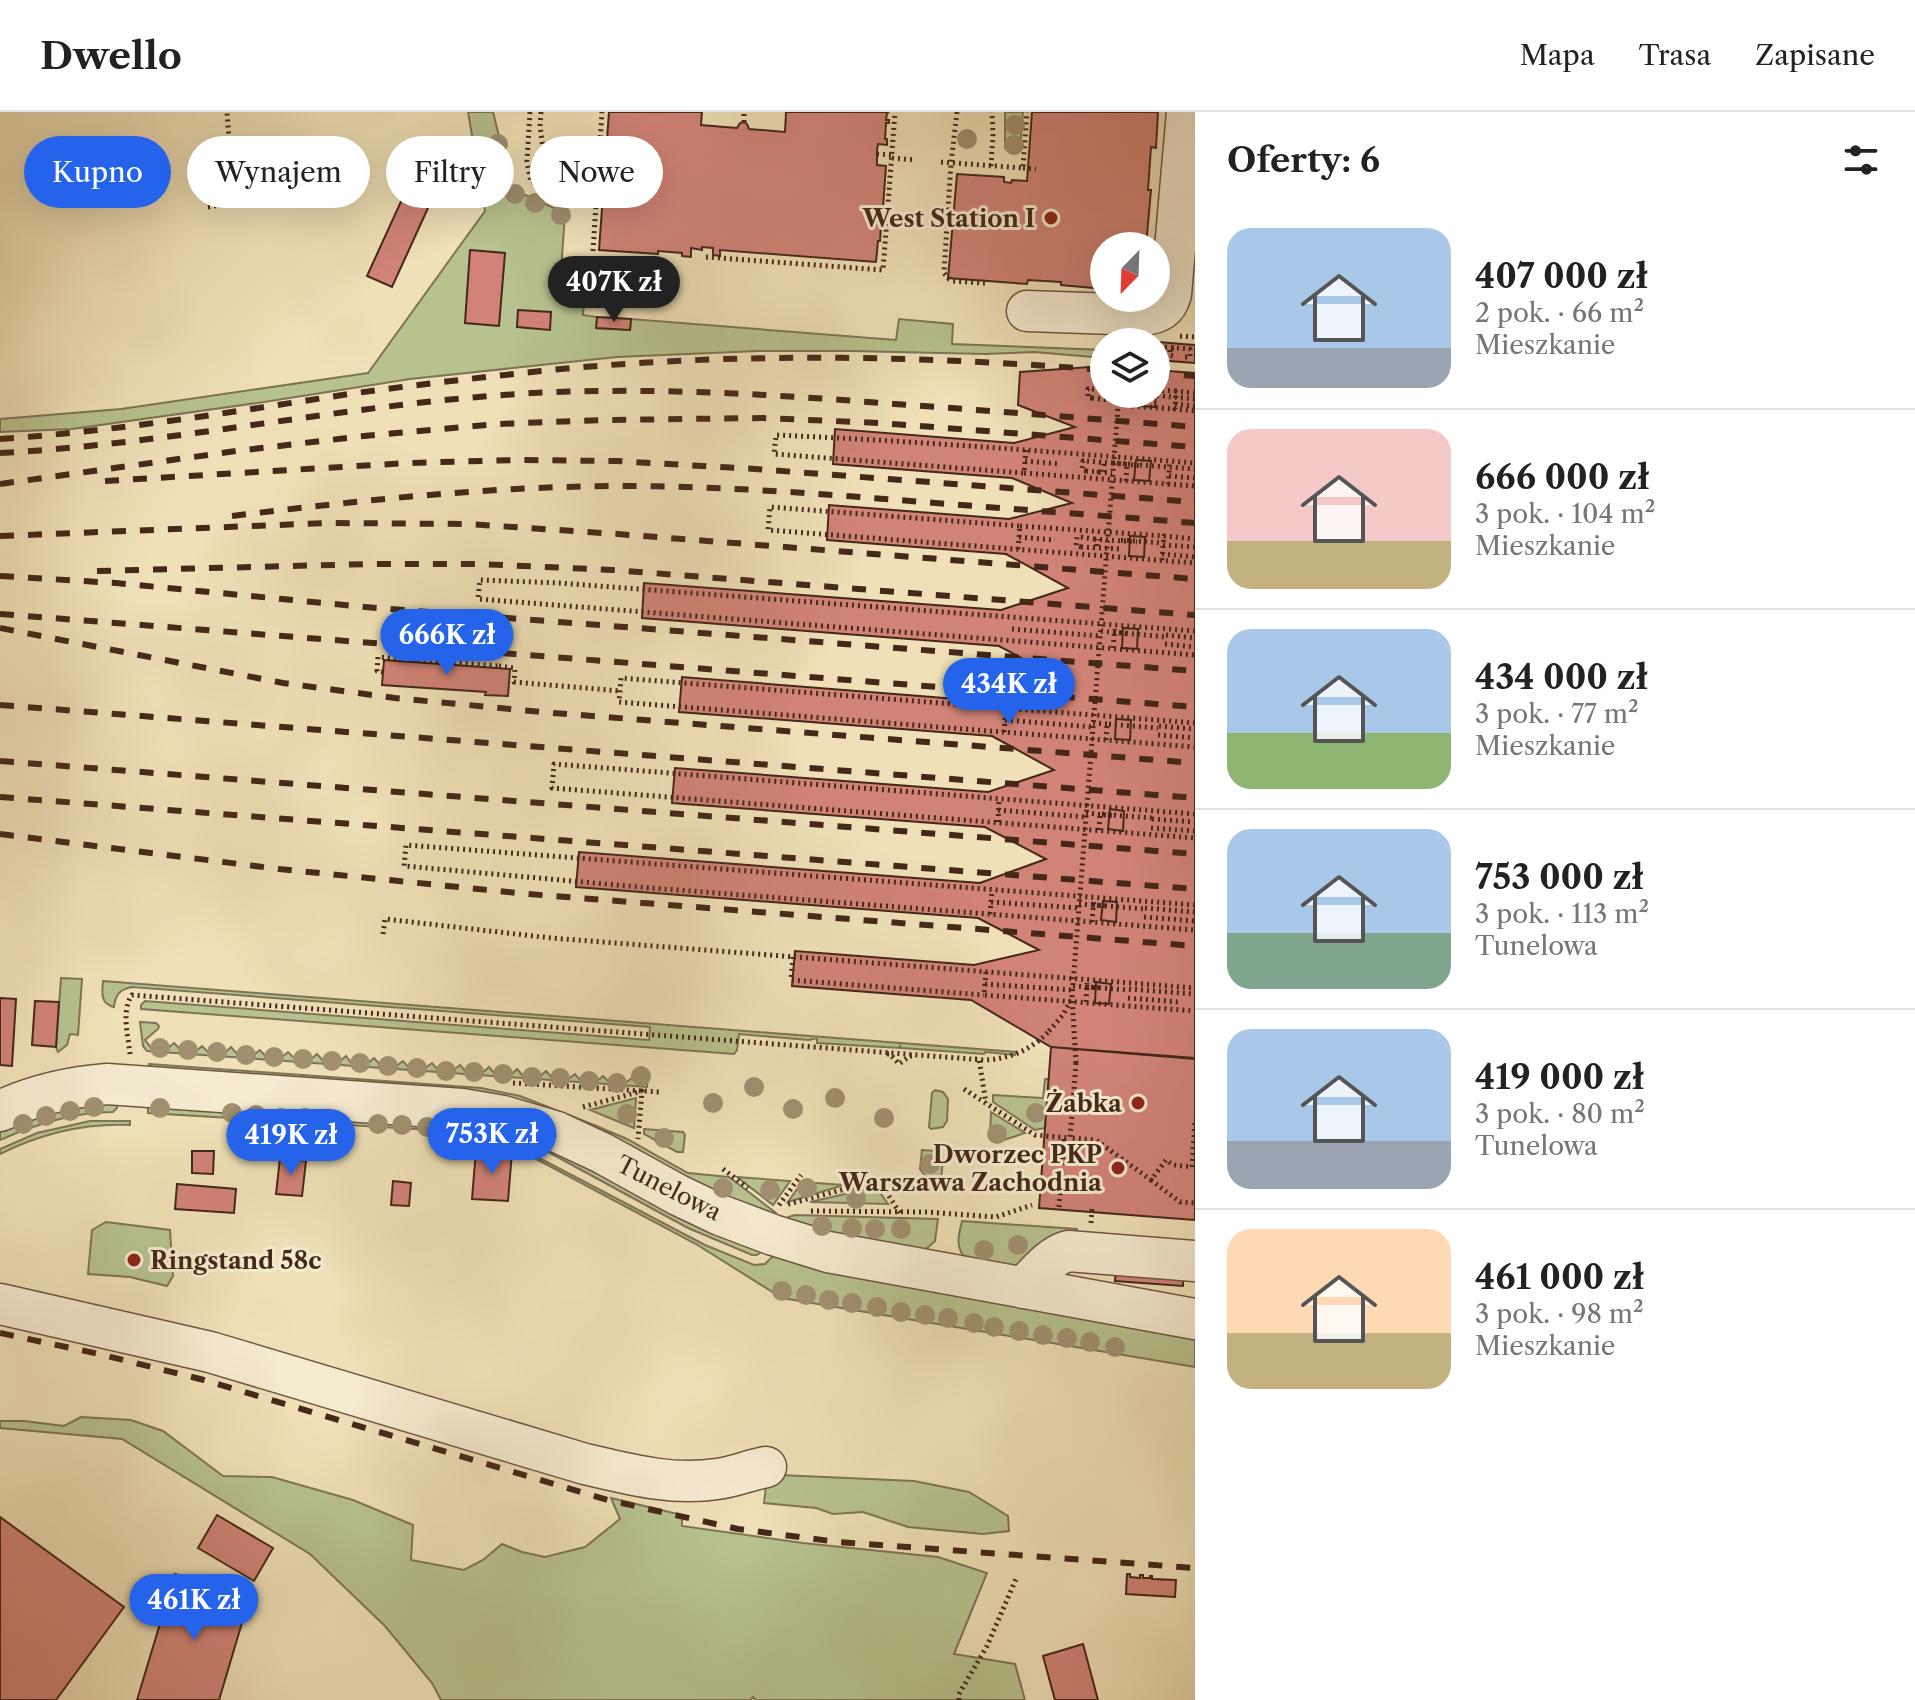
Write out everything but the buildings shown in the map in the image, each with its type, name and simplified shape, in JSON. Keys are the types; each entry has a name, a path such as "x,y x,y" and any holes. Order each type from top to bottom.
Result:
{"street":[{"path":"1027,311 1144,315 1157,313 1166,306 1171,294 1187,112"},
{"name":"Tunelowa","path":"0,1111 44,1094 107,1084 475,1111 557,1132 698,1205 791,1241 859,1259 1195,1319"},
{"path":"1023,1288 1053,1258 1068,1251 1195,1261"},
{"path":"0,1304 210,1352 571,1460 642,1477 680,1482 717,1479 766,1467"}],"path":[{"path":"227,112 229,136"},
{"path":"530,112 527,161 530,178"},
{"path":"541,112 541,136"},
{"path":"600,136 602,112"},
{"path":"744,112 744,122"},
{"path":"706,257 883,270 895,112"},
{"path":"957,112 944,273 953,281 985,283"},
{"path":"991,166 992,112"},
{"path":"1023,168 1027,112"},
{"path":"877,154 916,160"},
{"path":"941,162 1036,169"},
{"path":"593,251 596,208"},
{"path":"1170,350 1190,349"},
{"path":"1170,401 1195,396"},
{"path":"1170,397 1195,408"},
{"path":"1170,399 1176,400"},
{"path":"1059,1207 1067,1138 1071,1129 1076,1054 1072,997 1118,408"},
{"path":"1195,466 1026,450 776,435 774,454 1195,486"},
{"path":"1024,473 1026,450"},
{"path":"1025,461 1061,464"},
{"path":"1112,473 1082,470 1083,461 1169,464"},
{"path":"1113,463 1127,461 1136,465"},
{"path":"1126,481 1127,461"},
{"path":"1099,462 1104,463 1103,472 1099,472"},
{"path":"1168,484 1169,464"},
{"path":"1169,476 1195,478"},
{"path":"1195,547 1020,526 770,507 768,530 1195,560"},
{"path":"1018,549 1020,526"},
{"path":"1019,537 1055,540"},
{"path":"1120,553 1076,546 1077,537 1137,542 1195,539"},
{"path":"1081,537 1098,539 1097,548 1093,547"},
{"path":"1122,537 1137,542"},
{"path":"1120,553 1122,537"},
{"path":"1162,557 1164,542"},
{"path":"1195,638 1013,617 480,580 478,599 1195,655"},
{"path":"1011,640 1013,617"},
{"path":"1012,629 1100,634 1195,631"},
{"path":"1114,629 1123,633"},
{"path":"1113,648 1114,629"},
{"path":"1164,652 1166,634"},
{"path":"1165,644 1195,647"},
{"path":"383,672 377,671 378,657 515,668 514,682 620,691"},
{"path":"1195,729 1006,709 621,678 619,702 1195,747"},
{"path":"1004,732 1006,709"},
{"path":"1005,720 1093,725 1195,723"},
{"path":"1108,720 1116,724"},
{"path":"1106,740 1108,720"},
{"path":"1157,744 1159,725"},
{"path":"1158,735 1195,738"},
{"path":"1195,814 554,764 552,788 1099,830 1195,831"},
{"path":"998,822 999,799"},
{"path":"1099,830 1101,807"},
{"path":"998,810 1109,815"},
{"path":"1151,831 1152,810"},
{"path":"1100,814 1195,822"},
{"path":"1151,831 1195,838"},
{"path":"1195,912 1094,898 406,845 404,866 1195,930"},
{"path":"990,914 992,890"},
{"path":"1092,922 1094,898"},
{"path":"991,902 1079,906 1195,905"},
{"path":"1093,905 1102,906"},
{"path":"1143,926 1145,906"},
{"path":"1144,917 1195,921"},
{"path":"383,934 385,919 551,938 1195,991"},
{"path":"793,957 791,980 1195,1011"},
{"path":"984,995 986,972"},
{"path":"1087,983 1096,988"},
{"path":"1086,1002 1087,983"},
{"path":"985,984 1129,987"},
{"path":"1128,1006 1129,987"},
{"path":"130,1054 126,1014 132,995 984,1060 1016,1054 1037,1042 1063,1015 1072,997"},
{"path":"1128,998 1179,1002"},
{"path":"819,1048 890,1054 899,1064 910,1056 979,1059 986,1103"},
{"path":"502,1083 660,1092"},
{"path":"964,1089 1035,1135 1096,1140 1180,1202 1195,1203"},
{"path":"570,1110 642,1091"},
{"path":"638,1139 642,1091"},
{"path":"1151,1180 1166,1160 1173,1165 1193,1167 1195,1120"},
{"path":"723,1169 755,1194"},
{"path":"801,1175 777,1208 877,1181 900,1213"},
{"path":"809,1211 926,1212 996,1217 1032,1205"},
{"path":"959,1700 959,1694 987,1646 1016,1579"}],"green space":[{"path":"468,112 493,112 499,136 472,136"},
{"path":"1005,112 1023,112 1020,148 1016,153 1010,153 1005,148"},
{"path":"514,190 530,197 530,208 554,208 565,213 559,301 584,303 583,315 597,317 597,328 630,330 631,319 896,340 899,319 953,324 952,344 1090,349 1090,357 1034,352 758,351 617,357 410,379 72,429 0,432 0,419 121,409 368,373 484,208 514,208"},
{"path":"61,978 82,979 78,1035 70,1034 67,1045 58,1052 56,1047"},
{"path":"103,981 1016,1052 1015,1055 984,1054 900,1046 817,1043 817,1038 809,1040 739,1034 734,1054 141,1009 145,1001 649,1040 650,1027 132,987 119,993 114,1007 104,1000"},
{"path":"140,1022 159,1026 145,1040 152,1049 160,1042 167,1049 174,1043 181,1050 188,1044 195,1052 202,1046 209,1053 217,1047 224,1054 231,1047 238,1055 245,1049 252,1056 260,1050 266,1057 274,1051 281,1058 288,1052 295,1059 303,1053 309,1061 317,1054 324,1062 331,1055 338,1063 346,1056 352,1064 360,1057 366,1065 374,1058 381,1066 389,1059 395,1067 403,1061 409,1068 417,1062 424,1069 432,1063 438,1070 446,1064 452,1071 460,1065 467,1073 475,1066 481,1074 489,1067 495,1074 503,1068 510,1076 517,1069 524,1077 532,1070 538,1078 546,1071 553,1079 560,1072 567,1080 575,1074 581,1081 589,1075 596,1082 603,1076 610,1083 618,1077 624,1084 644,1069 648,1071 647,1087 147,1051 143,1046"},
{"path":"149,1064 481,1088 520,1096 627,1139 688,1173 729,1177 776,1213 772,1219 623,1148 149,1070"},
{"path":"1045,1079 1049,1079 1045,1128 1035,1130 993,1102 993,1095 1043,1098"},
{"path":"935,1090 943,1092 948,1099 947,1121 943,1127 931,1129 932,1093"},
{"path":"636,1098 634,1128 590,1110"},
{"path":"117,1101 113,1112 55,1120 0,1140 0,1128 24,1118"},
{"path":"148,1102 443,1124 447,1131 148,1113"},
{"path":"991,1112 1025,1133 998,1142 990,1136"},
{"path":"90,1121 130,1121 130,1125 63,1131 31,1140 0,1154 0,1149 37,1133"},
{"path":"472,1128 504,1136 468,1133"},
{"path":"644,1129 683,1132 683,1152 677,1152 644,1134"},
{"path":"507,1137 561,1150 761,1252 752,1255 688,1228 539,1147"},
{"path":"472,1142 524,1150 705,1245 754,1265 765,1264 773,1256 1195,1333 1195,1367 782,1298 696,1244 525,1153 472,1149"},
{"path":"922,1150 941,1154 940,1189 934,1188 920,1169"},
{"path":"737,1177 790,1181 773,1205"},
{"path":"802,1182 844,1185 788,1202"},
{"path":"876,1187 888,1204 810,1202"},
{"path":"788,1217 938,1219 935,1241 923,1252 785,1223"},
{"path":"962,1221 1077,1229 1077,1232 1019,1270 967,1260 959,1247"},
{"path":"106,1222 170,1230 173,1276 167,1286 130,1277 88,1274 92,1230"},
{"path":"81,1417 131,1420 163,1431 223,1476 272,1477 353,1500 413,1525 411,1560 464,1570 483,1560 502,1544 545,1557 585,1547 620,1519 611,1498 682,1515 682,1526 938,1557 987,1573 954,1654 1015,1664 1025,1700 756,1700 753,1697 750,1700 441,1700 432,1683 385,1626 310,1554 122,1439 0,1428 0,1421 64,1426"},
{"path":"780,1475 914,1481 969,1492 1008,1516 1009,1531 983,1534 908,1527 863,1512 833,1514 816,1508 764,1503 767,1478"}],"railway":[{"path":"0,439 131,426 421,385 611,365 822,358 963,361 1090,369"},
{"path":"1170,374 1195,376"},
{"path":"0,453 139,440 417,403 599,391 768,395 1195,427"},
{"path":"0,484 364,436 498,424 605,420 763,418 880,423 1195,447"},
{"path":"105,481 408,463 616,461 1195,502"},
{"path":"232,516 429,495 527,488 626,486 796,492 1195,523"},
{"path":"0,536 328,523 468,524 1195,579"},
{"path":"97,571 478,564 613,570 1195,615"},
{"path":"0,576 1195,671"},
{"path":"0,614 1195,707"},
{"path":"0,628 283,683 395,698 1195,763"},
{"path":"0,705 1195,798"},
{"path":"0,761 1195,854"},
{"path":"0,797 1195,889"},
{"path":"0,834 279,869 528,894 1195,946"},
{"path":"0,1333 204,1380 608,1500 738,1529 838,1542 1195,1568"}],"place":[{"name":"West Station I","path":"1051,218"},
{"name":"Żabka","path":"1138,1103"},
{"name":"Dworzec PKP Warszawa Zachodnia","path":"1118,1168"},
{"name":"Ringstand 58c","path":"134,1260"}]}
